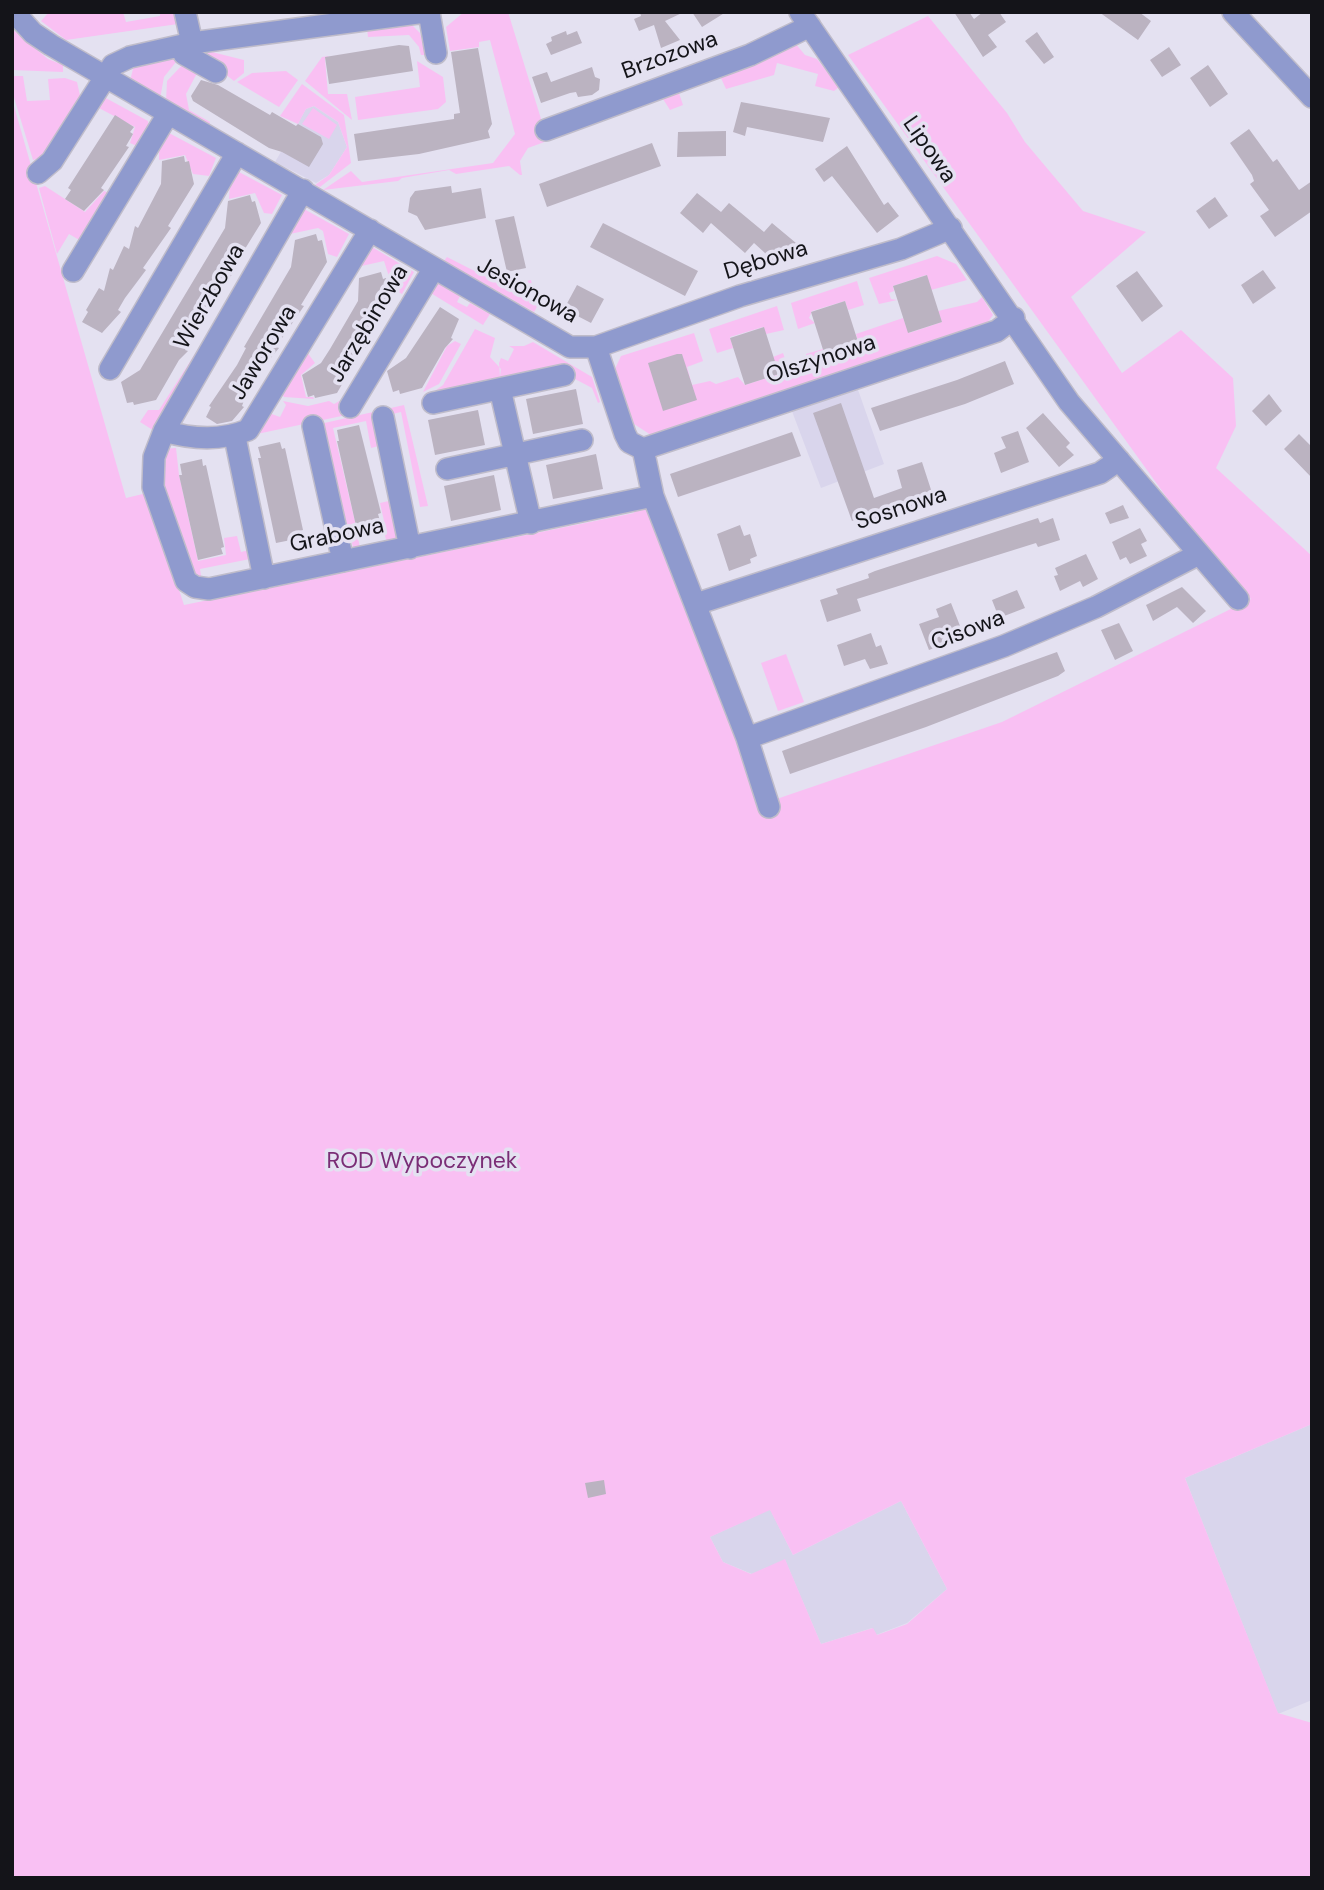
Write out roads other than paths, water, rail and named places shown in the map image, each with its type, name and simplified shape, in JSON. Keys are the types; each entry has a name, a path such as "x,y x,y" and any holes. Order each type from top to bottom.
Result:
{"street":[{"name":"Jesionowa","path":"13,12 33,33 105,77 569,347 596,347 625,434 629,442 643,449 653,496 747,738 769,807"},
{"path":"38,173 52,161 113,65 130,57 187,44 349,17 427,12 436,53"},
{"path":"1233,12 1312,97"},
{"path":"188,13 184,54 216,72"},
{"name":"Brzozowa","path":"546,130 750,55 805,19"},
{"name":"Lipowa","path":"805,19 1014,318 1069,402 1238,598"},
{"path":"73,271 168,114"},
{"path":"110,369 237,153"},
{"name":"Wierzbowa","path":"164,431 303,190"},
{"name":"Dębowa","path":"596,347 740,296 901,249 951,228"},
{"name":"Jaworowa","path":"164,431 192,439 236,435 248,430 370,230"},
{"name":"Jarzębinowa","path":"350,407 434,268"},
{"name":"Olszynowa","path":"643,449 996,331 1014,318"},
{"path":"433,403 564,375"},
{"path":"500,389 531,523"},
{"path":"383,417 410,548"},
{"path":"313,426 343,561"},
{"name":"Grabowa","path":"164,431 155,457 153,487 186,581 195,587 209,589 653,496"},
{"path":"447,469 582,440"},
{"path":"236,442 264,578"},
{"name":"Sosnowa","path":"696,604 1100,473 1119,460"},
{"name":"Cisowa","path":"747,738 1017,641 1096,607 1199,554"}],"park label":[{"name":"ROD Wypoczynek","path":"422,1162"}]}
